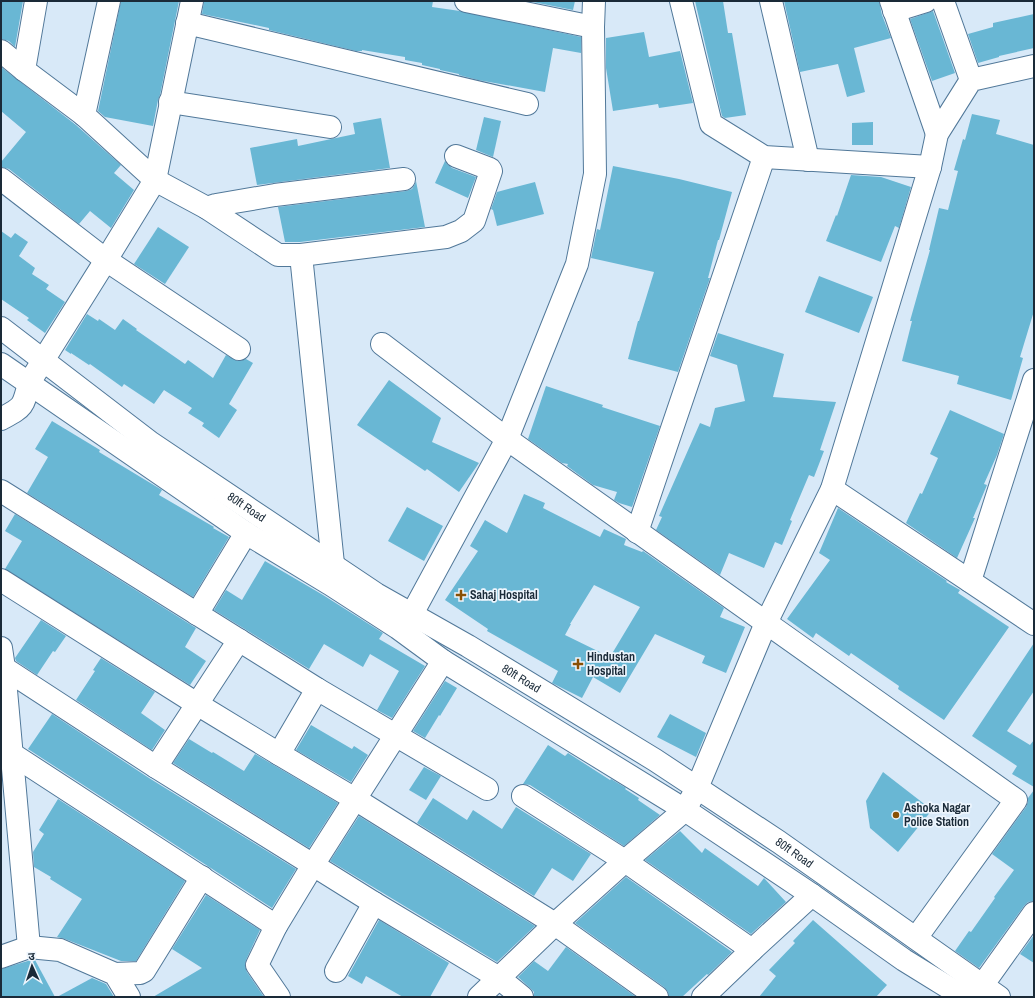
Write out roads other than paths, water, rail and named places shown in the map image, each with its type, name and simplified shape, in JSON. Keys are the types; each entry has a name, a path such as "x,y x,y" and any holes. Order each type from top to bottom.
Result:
{"street":[{"path":"24,70 36,1"},
{"path":"84,115 109,1"},
{"path":"1,419 20,409 29,383 154,180 192,1"},
{"path":"466,1 593,27"},
{"path":"412,614 507,439 577,264 595,174 594,1"},
{"path":"681,1 711,124 764,157 930,167"},
{"path":"771,1 808,160"},
{"path":"926,1 893,6 937,134"},
{"path":"943,1 971,80"},
{"path":"187,23 527,104"},
{"path":"1,51 84,115 154,180 207,208 278,255 301,255 446,237 461,231 474,221 491,171 490,168 456,156"},
{"path":"479,997 555,924 624,861 685,810 697,788 766,623 832,489 930,167 937,134 971,80 1034,66"},
{"path":"170,102 330,128"},
{"path":"638,532 764,157"},
{"path":"1,178 106,260 239,350"},
{"path":"207,208 216,205 275,195 404,179"},
{"path":"301,255 333,564"},
{"name":"80ft Road","path":"1,328 151,443 376,594 468,646 649,756 779,842 916,938 968,994"},
{"path":"382,344 507,439 1016,800 916,938"},
{"path":"1,364 246,533 330,584 398,628 443,661 685,810 812,895 904,960 968,994 1034,913"},
{"path":"970,581 1033,386"},
{"path":"832,489 1034,624"},
{"path":"1,491 317,689 487,789"},
{"path":"197,614 246,533"},
{"path":"1,580 197,704 354,799 555,924 657,997"},
{"path":"156,767 240,640"},
{"path":"2,661 12,754 29,947"},
{"path":"2,661 156,767 374,903 499,978 522,997"},
{"path":"279,997 258,965 276,926 354,799 443,661"},
{"path":"279,754 317,689"},
{"path":"12,754 276,926"},
{"path":"523,796 624,861 752,950"},
{"path":"1,957 29,947 60,950 115,974 140,973 144,971 202,877"},
{"path":"703,997 812,895"},
{"path":"336,971 374,903"},
{"path":"115,974 129,997"}],"place":[{"name":"Sahaj Hospital","path":"461,595"},
{"name":"Hindustan Hospital","path":"578,664"},
{"name":"Ashoka Nagar Police Station","path":"896,815"}]}
